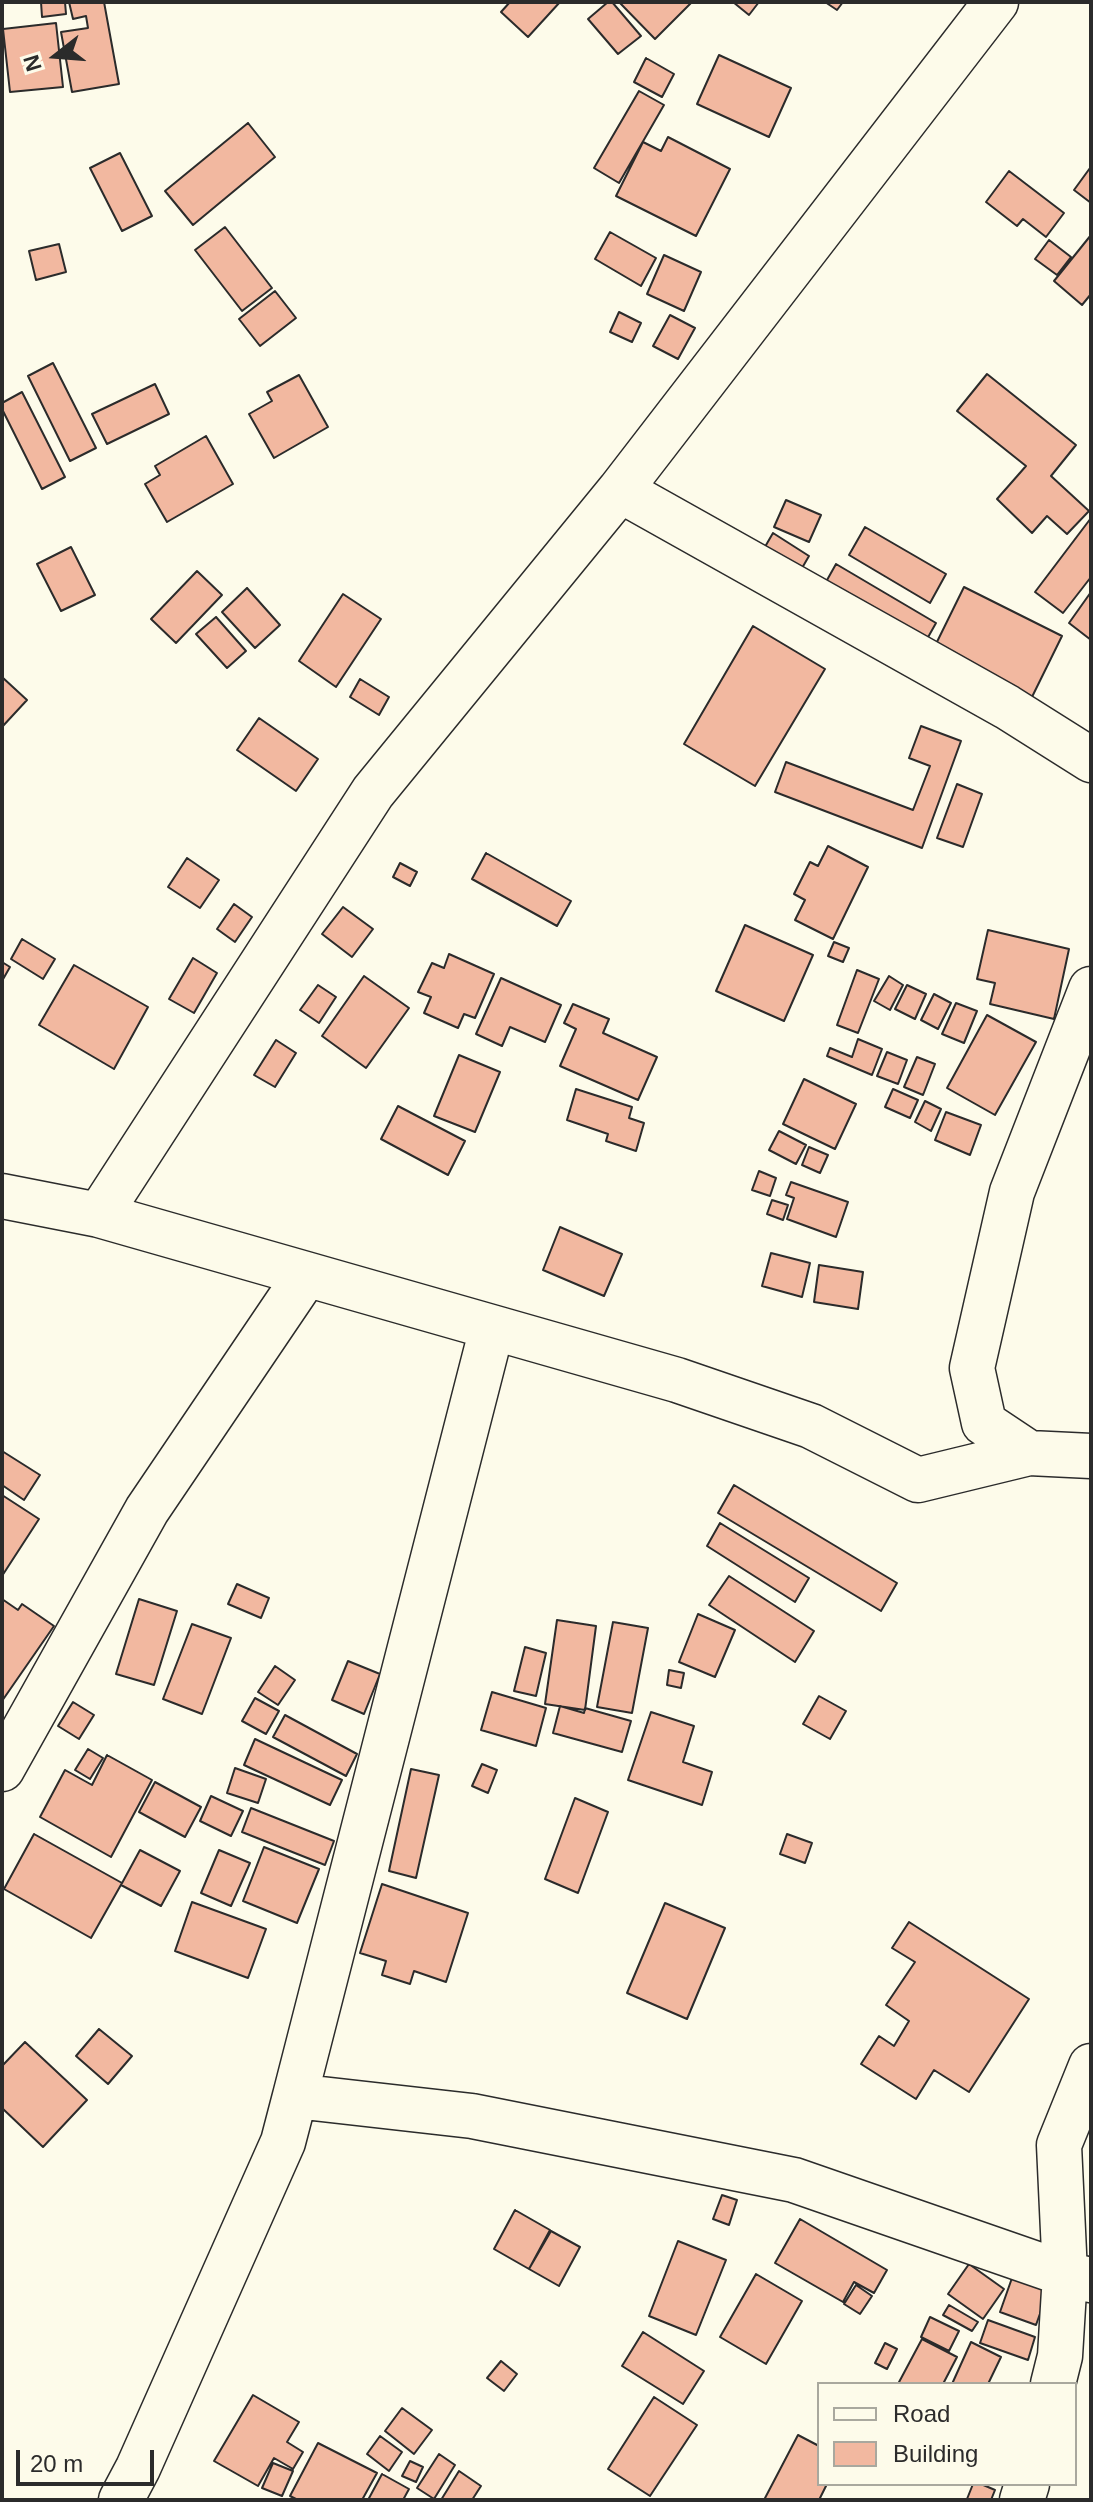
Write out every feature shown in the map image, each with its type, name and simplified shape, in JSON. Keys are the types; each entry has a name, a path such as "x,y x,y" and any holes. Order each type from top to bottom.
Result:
{"street":[{"path":"99,1215 373,792 620,490 996,2"},
{"path":"620,490 994,700 1091,760"},
{"path":"1029,1453 984,1423 972,1368 1012,1192 1091,989"},
{"path":"2,1196 99,1215 677,1380 811,1426 918,1480 1029,1453 1091,1456"},
{"path":"2,1769 147,1510 306,1275"},
{"path":"121,2500 283,2142 492,1328"},
{"path":"1054,2382 1078,2277 1059,2145 1091,2066"},
{"path":"295,2096 472,2116 794,2180 1078,2277"}],"building":[{"path":"41,2 65,2 66,14 42,17"},
{"path":"69,2 104,2 119,84 72,92 61,32 88,28 86,16 73,19"},
{"path":"510,2 560,2 528,37 501,12"},
{"path":"612,2 641,36 618,54 588,19"},
{"path":"619,2 692,2 655,39"},
{"path":"733,2 759,2 749,15"},
{"path":"825,2 843,2 837,10"},
{"path":"56,23 63,87 10,92 3,29"},
{"path":"719,55 791,88 769,137 697,104"},
{"path":"646,58 674,74 662,97 634,82"},
{"path":"639,91 664,105 619,183 594,168"},
{"path":"248,123 275,157 193,225 165,191"},
{"path":"668,137 730,169 696,236 616,196 643,142 661,151"},
{"path":"120,153 152,216 122,231 90,168"},
{"path":"1091,169 1091,203 1074,190"},
{"path":"1009,171 1064,213 1046,237 1023,219 1017,226 986,202"},
{"path":"225,227 272,288 242,311 195,250"},
{"path":"610,232 656,258 641,286 595,259"},
{"path":"1091,235 1091,294 1082,305 1054,281"},
{"path":"1049,240 1071,257 1057,275 1035,259"},
{"path":"59,244 66,272 36,280 29,251"},
{"path":"664,255 701,272 684,311 647,294"},
{"path":"275,291 296,318 260,346 239,319"},
{"path":"619,312 641,323 632,342 610,332"},
{"path":"670,315 695,328 678,359 653,346"},
{"path":"53,363 96,448 70,461 28,376"},
{"path":"987,374 1076,445 1051,476 1089,511 1067,534 1047,516 1032,533 997,499 1026,466 957,411"},
{"path":"299,375 328,427 274,458 249,414 272,401 267,392"},
{"path":"155,384 169,414 107,444 92,414"},
{"path":"22,392 65,477 42,489 2,409 2,403"},
{"path":"206,436 233,484 167,522 145,484 160,475 155,466"},
{"path":"786,500 821,515 809,542 774,527"},
{"path":"1091,518 1091,577 1063,613 1035,592"},
{"path":"865,527 946,574 930,603 849,555"},
{"path":"773,533 809,556 798,575 762,552"},
{"path":"71,547 95,595 61,611 37,564"},
{"path":"836,564 936,623 922,648 822,589"},
{"path":"197,571 222,595 176,643 151,619"},
{"path":"964,587 1062,636 1030,701 932,652"},
{"path":"247,588 280,625 255,648 222,612"},
{"path":"1091,592 1091,640 1069,623"},
{"path":"343,594 381,619 336,687 299,661"},
{"path":"216,617 246,651 227,668 196,634"},
{"path":"753,626 825,669 755,786 684,744"},
{"path":"2,677 27,700 2,727"},
{"path":"360,679 389,697 379,715 350,697"},
{"path":"259,718 318,759 296,791 237,750"},
{"path":"921,726 961,741 922,848 775,792 786,762 913,810 930,766 909,758"},
{"path":"957,784 982,794 963,847 937,838"},
{"path":"828,846 868,867 833,939 795,920 805,900 794,894 810,862 818,866"},
{"path":"486,853 571,901 557,926 472,879"},
{"path":"187,858 219,880 200,908 168,887"},
{"path":"400,863 417,872 410,886 393,877"},
{"path":"234,904 252,917 235,942 217,929"},
{"path":"343,907 373,929 352,957 322,934"},
{"path":"745,925 813,955 784,1021 716,991"},
{"path":"988,930 1069,949 1054,1019 990,1004 995,983 977,979"},
{"path":"22,939 55,959 43,979 11,959"},
{"path":"834,942 849,948 843,962 828,956"},
{"path":"449,954 494,974 475,1018 464,1014 458,1028 424,1013 431,997 418,992 432,963 444,968"},
{"path":"193,958 217,973 194,1013 169,999"},
{"path":"2,962 10,967 2,981"},
{"path":"74,965 148,1007 114,1069 39,1025"},
{"path":"857,970 879,979 858,1033 837,1025"},
{"path":"364,976 409,1008 366,1068 322,1036"},
{"path":"889,976 903,985 890,1010 874,1001"},
{"path":"501,978 561,1005 545,1042 510,1027 502,1046 476,1034"},
{"path":"318,985 336,997 319,1023 300,1010"},
{"path":"907,985 926,994 915,1019 895,1009"},
{"path":"934,994 951,1003 938,1029 921,1020"},
{"path":"956,1003 977,1011 964,1043 942,1034"},
{"path":"573,1004 609,1019 603,1033 657,1057 638,1100 560,1066 576,1029 564,1023"},
{"path":"987,1015 1036,1042 995,1115 947,1088"},
{"path":"858,1039 882,1049 872,1075 827,1056 830,1048 852,1057"},
{"path":"276,1040 296,1053 275,1087 254,1075"},
{"path":"887,1052 907,1060 898,1084 877,1076"},
{"path":"459,1055 500,1072 475,1132 434,1116"},
{"path":"917,1057 935,1064 923,1095 904,1087"},
{"path":"804,1079 856,1104 835,1149 783,1124"},
{"path":"576,1089 632,1107 629,1118 644,1123 636,1151 606,1141 608,1134 567,1120"},
{"path":"893,1089 918,1100 910,1118 885,1107"},
{"path":"925,1101 941,1109 931,1131 915,1122"},
{"path":"398,1106 465,1141 448,1175 381,1139"},
{"path":"946,1112 981,1125 970,1155 935,1140"},
{"path":"779,1131 806,1145 796,1164 769,1150"},
{"path":"809,1147 828,1155 820,1173 802,1165"},
{"path":"759,1171 776,1178 770,1196 752,1190"},
{"path":"791,1182 848,1202 836,1237 787,1219 794,1198 786,1195"},
{"path":"772,1200 788,1205 783,1220 767,1214"},
{"path":"560,1227 622,1254 604,1296 543,1270"},
{"path":"771,1253 810,1263 802,1297 762,1286"},
{"path":"819,1265 863,1272 858,1309 814,1302"},
{"path":"2,1451 40,1475 24,1500 2,1485"},
{"path":"734,1485 897,1583 881,1611 718,1513"},
{"path":"2,1495 39,1519 2,1576"},
{"path":"720,1523 809,1578 795,1602 707,1546"},
{"path":"729,1576 814,1631 795,1662 709,1605"},
{"path":"237,1584 269,1598 261,1618 228,1604"},
{"path":"2,1599 18,1610 22,1604 54,1626 2,1701"},
{"path":"139,1599 177,1611 154,1685 116,1674"},
{"path":"698,1614 735,1630 715,1677 679,1662"},
{"path":"557,1620 596,1626 585,1710 545,1704"},
{"path":"613,1622 648,1628 632,1713 597,1707"},
{"path":"192,1624 231,1638 202,1714 163,1699"},
{"path":"525,1647 546,1653 536,1696 514,1691"},
{"path":"348,1661 380,1674 364,1714 332,1700"},
{"path":"275,1666 295,1680 278,1705 258,1692"},
{"path":"669,1670 684,1673 681,1688 667,1685"},
{"path":"492,1692 546,1708 536,1746 481,1730"},
{"path":"819,1696 846,1711 830,1739 803,1724"},
{"path":"255,1698 279,1711 266,1734 242,1721"},
{"path":"73,1702 94,1715 79,1739 58,1726"},
{"path":"560,1706 584,1713 585,1708 631,1721 622,1752 553,1733"},
{"path":"651,1712 694,1726 683,1762 712,1772 702,1805 628,1780"},
{"path":"285,1715 357,1754 346,1776 273,1737"},
{"path":"255,1739 342,1780 330,1805 244,1765"},
{"path":"88,1749 103,1758 90,1779 75,1770"},
{"path":"107,1755 152,1780 111,1857 40,1817 65,1770 92,1785"},
{"path":"482,1764 497,1770 488,1793 472,1786"},
{"path":"235,1768 266,1779 258,1803 227,1793"},
{"path":"411,1769 439,1775 416,1878 389,1871"},
{"path":"155,1782 201,1807 185,1837 139,1812"},
{"path":"211,1796 243,1811 231,1836 200,1821"},
{"path":"575,1798 608,1812 578,1893 545,1879"},
{"path":"251,1808 334,1841 325,1865 242,1832"},
{"path":"34,1834 122,1883 91,1938 4,1889"},
{"path":"787,1834 812,1843 805,1863 780,1854"},
{"path":"264,1847 319,1869 297,1923 243,1901"},
{"path":"140,1850 180,1871 161,1906 121,1885"},
{"path":"219,1850 250,1863 231,1906 201,1893"},
{"path":"382,1884 468,1913 446,1982 414,1971 410,1984 382,1975 386,1961 360,1953"},
{"path":"192,1902 266,1929 248,1978 175,1951"},
{"path":"665,1903 725,1928 687,2019 627,1993"},
{"path":"909,1922 1029,1999 969,2092 934,2070 916,2099 861,2064 879,2036 894,2046 909,2021 886,2005 915,1962 892,1948"},
{"path":"99,2029 132,2056 108,2084 76,2056"},
{"path":"25,2042 87,2100 43,2147 2,2108 2,2066"},
{"path":"722,2195 737,2200 729,2225 713,2219"},
{"path":"515,2210 550,2230 529,2269 494,2249"},
{"path":"800,2219 887,2270 874,2293 854,2282 843,2302 775,2263"},
{"path":"551,2231 580,2247 559,2286 529,2269"},
{"path":"678,2241 726,2260 696,2335 649,2316"},
{"path":"969,2264 1004,2289 983,2319 948,2294"},
{"path":"756,2274 802,2301 766,2364 720,2337"},
{"path":"1012,2278 1048,2291 1036,2325 1000,2312"},
{"path":"856,2285 872,2296 860,2314 844,2304"},
{"path":"949,2305 978,2322 972,2331 943,2315"},
{"path":"930,2317 959,2331 949,2351 921,2337"},
{"path":"988,2320 1035,2337 1028,2360 980,2343"},
{"path":"643,2332 704,2371 683,2404 622,2366"},
{"path":"922,2339 957,2357 944,2382 899,2382"},
{"path":"971,2342 1001,2357 989,2382 953,2382"},
{"path":"885,2343 897,2349 887,2369 875,2363"},
{"path":"501,2361 517,2374 504,2391 487,2378"},
{"path":"253,2395 299,2422 287,2442 303,2452 293,2469 274,2458 258,2486 214,2461"},
{"path":"654,2397 697,2425 650,2496 608,2469"},
{"path":"402,2408 432,2430 414,2454 385,2431"},
{"path":"798,2435 817,2445 817,2486 826,2486 819,2500 764,2500"},
{"path":"380,2436 402,2452 389,2471 367,2454"},
{"path":"318,2443 377,2473 362,2500 298,2500 290,2496"},
{"path":"439,2454 455,2465 434,2499 417,2488"},
{"path":"410,2461 423,2467 416,2482 402,2476"},
{"path":"273,2463 293,2471 282,2496 262,2488"},
{"path":"459,2471 481,2486 472,2500 441,2500"},
{"path":"382,2474 409,2489 403,2500 368,2500"},
{"path":"972,2486 995,2490 991,2500 967,2499"}]}
